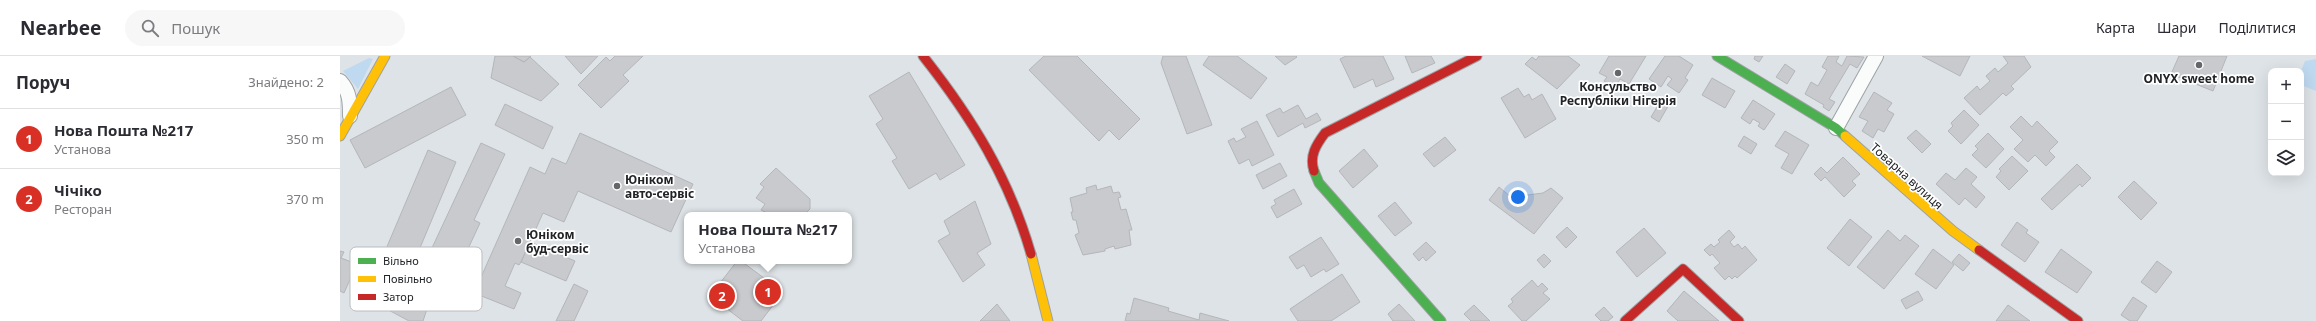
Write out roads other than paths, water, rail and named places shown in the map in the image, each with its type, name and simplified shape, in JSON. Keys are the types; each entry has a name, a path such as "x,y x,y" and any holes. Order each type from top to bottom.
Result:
{"street":[{"path":"340,136 385,56"},
{"path":"923,56 984,141 1009,190 1032,253 1048,321"},
{"path":"1441,321 1320,183 1313,172 1311,157 1314,146 1325,133 1477,56"},
{"name":"Товарна вулиця","path":"1717,56 1836,128 1953,231 2078,321"},
{"path":"1836,128 1876,56"},
{"path":"340,81 345,86 350,100 350,116"},
{"path":"1625,321 1683,269 1739,321"}],"place":[{"name":"ONYX sweet home","path":"2199,65"},
{"name":"Консульство Республіки Нігерія","path":"1618,73"},
{"name":"Юніком авто-сервіс","path":"617,186"},
{"name":"Юніком буд-сервіс","path":"518,241"},
{"name":"Нова Пошта №217","path":"768,292"},
{"name":"Чічіко","path":"722,296"}]}
